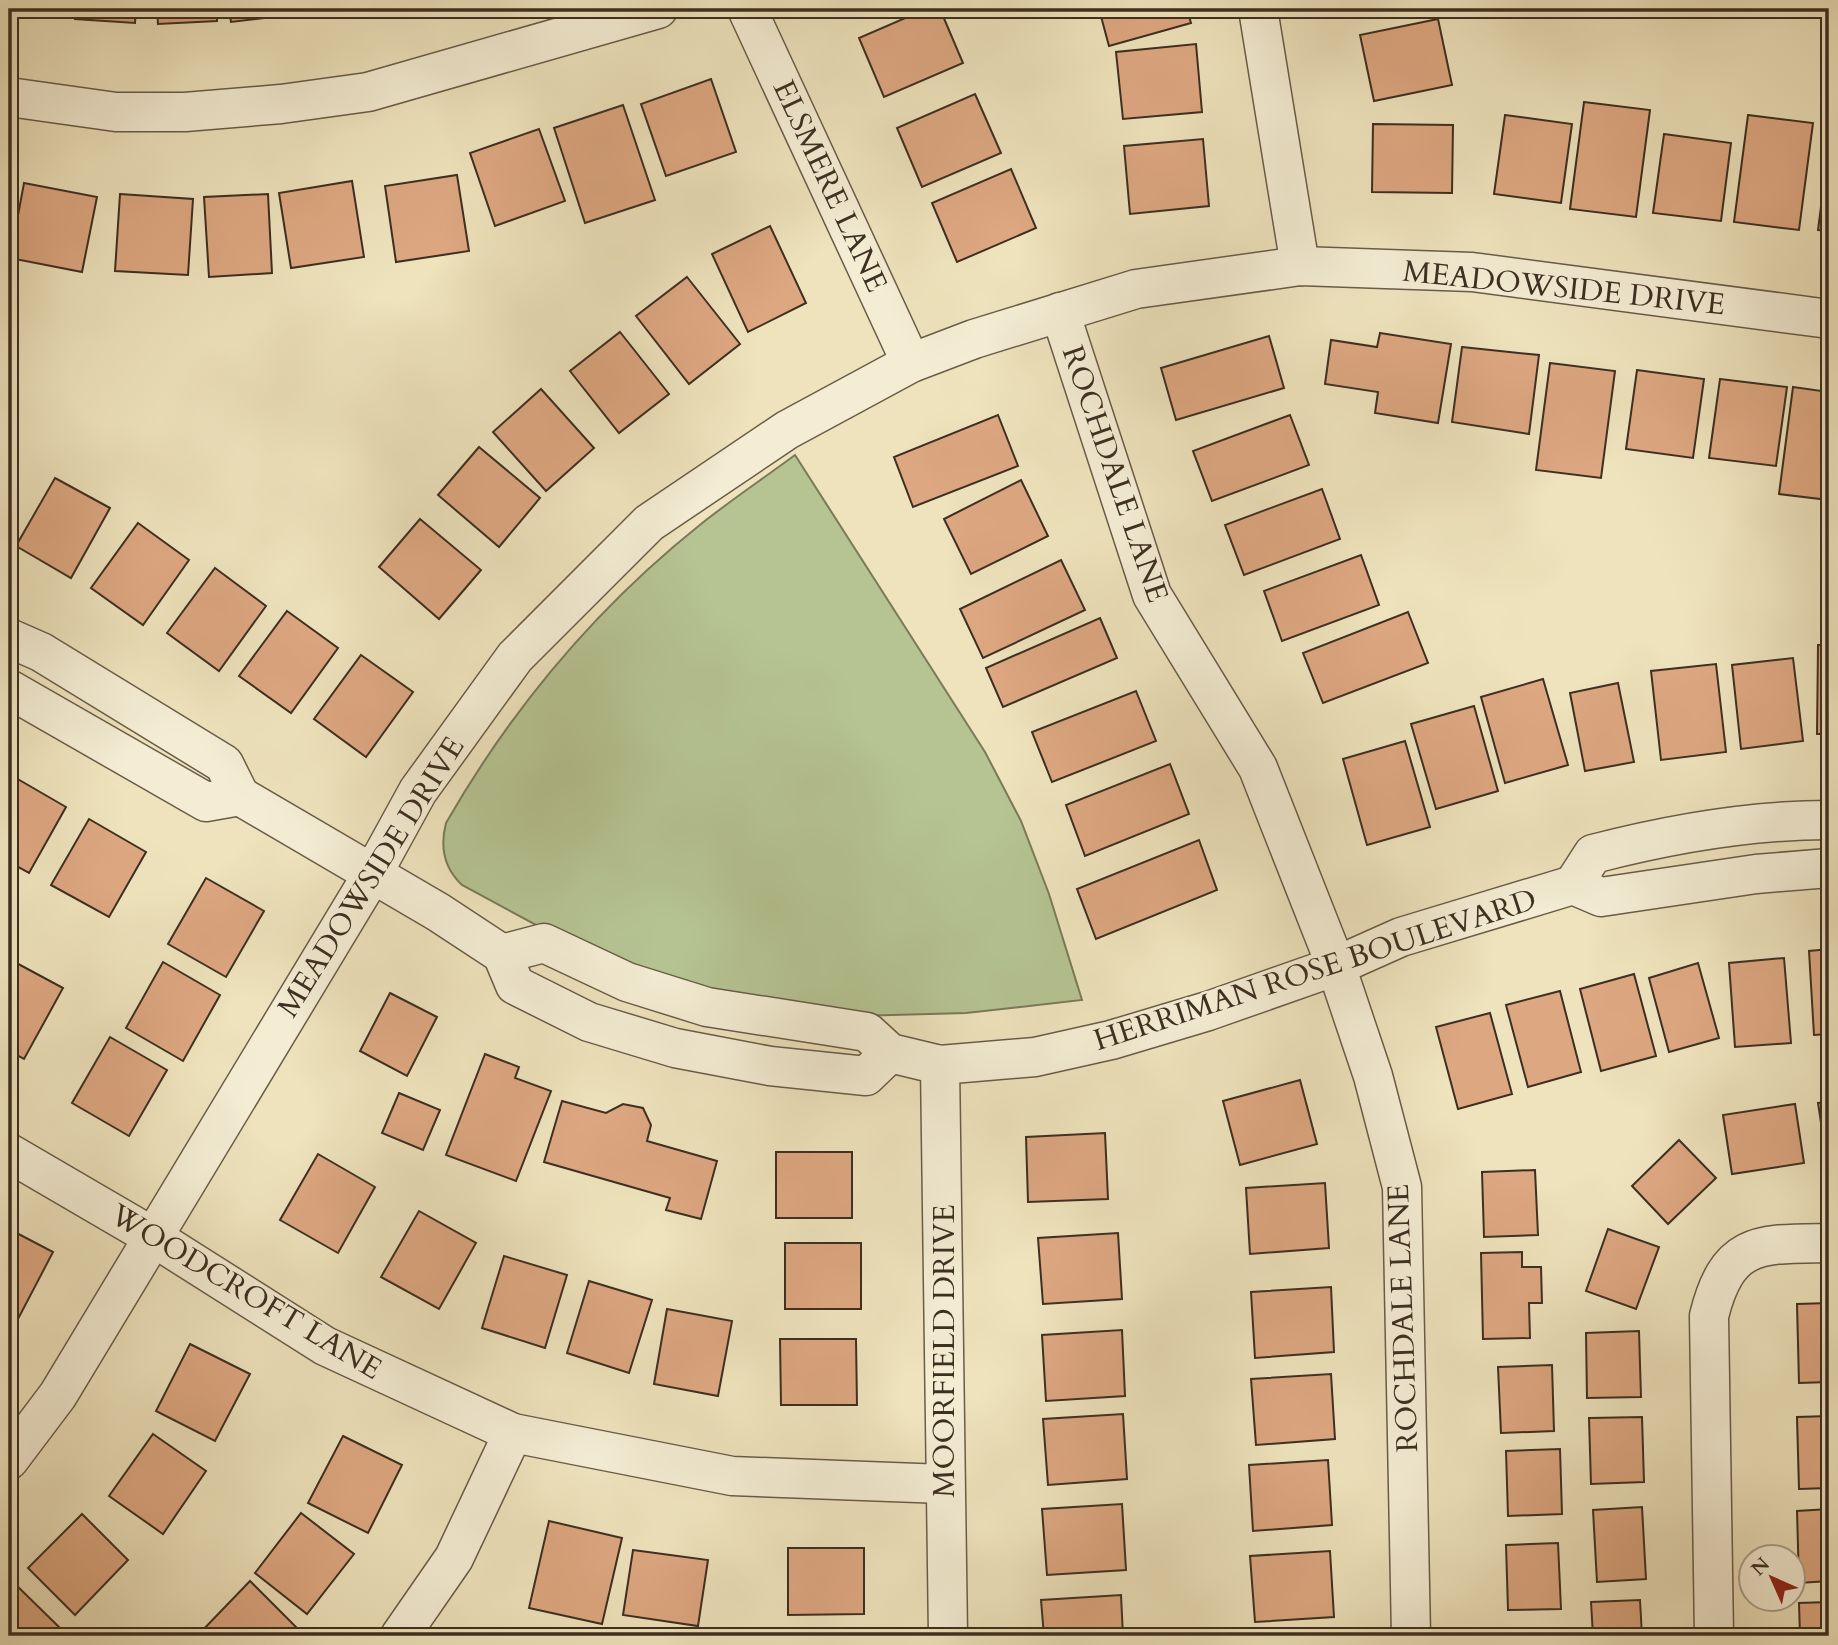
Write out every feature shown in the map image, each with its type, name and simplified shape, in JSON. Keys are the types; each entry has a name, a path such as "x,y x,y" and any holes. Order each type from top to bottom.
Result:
{"street":[{"path":"9,97 116,112 185,112 281,104 368,92 658,9"},
{"name":"ELSMERE LANE","path":"747,9 911,363"},
{"path":"1258,9 1300,266"},
{"name":"MEADOWSIDE DRIVE","path":"9,1460 58,1395 373,873 418,791 515,657 649,523 787,430 911,363 974,339 1136,289 1300,266 1472,272 1829,319"},
{"name":"ROCHDALE LANE","path":"1060,312 1152,595 1258,768 1336,966 1373,1076 1402,1187 1411,1636"},
{"path":"9,638 52,658 224,764 240,796 373,873 502,954 515,985 589,1022 675,1048 770,1066 866,1076 890,1054"},
{"path":"9,690 206,802 240,796"},
{"name":"HERRIMAN ROSE BOULEVARD","path":"1573,886 1593,854 1668,835 1794,820 1829,820"},
{"name":"HERRIMAN ROSE BOULEVARD","path":"502,954 544,943 626,982 707,1007 867,1032 890,1054 940,1065 1035,1058 1111,1040 1208,1011 1336,966 1401,937 1573,886 1601,897 1756,874 1829,868"},
{"name":"MOORFIELD DRIVE","path":"940,1065 948,1636"},
{"name":"WOODCROFT LANE","path":"9,1153 153,1237 325,1346 513,1433 732,1476 944,1483"},
{"path":"1714,1636 1709,1316 1716,1288 1729,1265 1752,1250 1779,1243 1829,1243"},
{"path":"400,1636 454,1558 513,1433"}],"green space":[{"path":"795,455 985,752 1021,821 1049,894 1082,1000 966,1013 855,1016 750,999 640,970 562,939 462,885 447,864 443,840 446,823 499,739 559,662 592,625 663,556 712,515"}],"building":[{"path":"24,9 61,9 60,14"},
{"path":"76,9 136,9 135,23 75,19"},
{"path":"157,9 217,9 217,21 158,24"},
{"path":"229,9 289,9 290,15 231,22"},
{"path":"301,9 328,9 303,14"},
{"path":"838,9 861,9 841,17"},
{"path":"926,9 940,9 963,63 884,97 859,38"},
{"path":"1099,9 1187,9 1191,23 1109,46"},
{"path":"1346,9 1383,9 1348,16"},
{"path":"1438,19 1452,85 1374,101 1360,35"},
{"path":"1196,44 1202,112 1123,119 1116,52"},
{"path":"711,79 736,152 666,176 641,104"},
{"path":"975,94 1001,153 922,187 897,128"},
{"path":"1584,102 1650,110 1636,217 1570,209"},
{"path":"623,105 655,200 585,223 554,128"},
{"path":"1505,115 1572,124 1561,203 1494,194"},
{"path":"1748,115 1813,123 1799,230 1734,222"},
{"path":"1373,124 1453,125 1452,193 1372,192"},
{"path":"539,129 565,201 495,226 470,153"},
{"path":"1664,134 1731,143 1721,221 1653,213"},
{"path":"1203,139 1209,206 1130,214 1124,146"},
{"path":"1829,151 1829,231 1818,230"},
{"path":"1011,169 1036,228 957,262 932,203"},
{"path":"457,175 469,251 396,262 385,186"},
{"path":"352,181 364,257 291,268 279,193"},
{"path":"24,183 97,197 82,272 10,258"},
{"path":"120,194 193,199 188,275 115,271"},
{"path":"268,194 272,273 209,277 204,197"},
{"path":"770,226 806,303 748,332 712,254"},
{"path":"687,277 740,344 689,384 636,316"},
{"path":"620,332 669,394 619,433 570,371"},
{"path":"1380,333 1451,344 1438,423 1375,413 1378,392 1325,384 1331,340 1377,347"},
{"path":"1269,336 1284,388 1176,420 1161,368"},
{"path":"1462,347 1539,355 1529,434 1452,422"},
{"path":"1550,363 1615,371 1601,478 1536,470"},
{"path":"1637,370 1704,379 1693,458 1626,449"},
{"path":"1720,379 1787,387 1776,466 1709,458"},
{"path":"1793,387 1829,392 1829,500 1779,494"},
{"path":"541,389 594,448 546,491 493,432"},
{"path":"998,415 1018,466 913,507 894,457"},
{"path":"1290,415 1309,465 1212,501 1193,451"},
{"path":"479,447 540,498 499,547 438,495"},
{"path":"9,463 15,466 9,481"},
{"path":"55,478 110,508 71,578 16,546"},
{"path":"1021,480 1048,536 971,574 944,519"},
{"path":"1322,489 1340,539 1244,575 1225,525"},
{"path":"420,519 481,570 439,619 379,567"},
{"path":"138,523 189,560 143,625 91,588"},
{"path":"1361,555 1379,605 1282,641 1264,591"},
{"path":"1061,560 1085,610 983,658 960,609"},
{"path":"215,568 266,606 219,671 167,633"},
{"path":"287,611 338,648 291,713 239,676"},
{"path":"1408,612 1428,663 1323,703 1303,653"},
{"path":"1100,618 1117,658 1003,707 986,668"},
{"path":"1818,645 1829,645 1829,734 1817,734"},
{"path":"361,655 413,692 366,757 314,719"},
{"path":"1793,658 1803,741 1741,749 1732,665"},
{"path":"1716,664 1726,752 1661,760 1651,671"},
{"path":"1543,679 1568,765 1505,783 1481,697"},
{"path":"1618,683 1634,762 1585,771 1570,693"},
{"path":"1136,691 1156,741 1052,782 1032,732"},
{"path":"1474,706 1498,791 1436,809 1411,724"},
{"path":"1405,741 1430,827 1367,845 1343,759"},
{"path":"1170,764 1189,814 1085,856 1066,805"},
{"path":"9,774 66,807 29,873 9,862"},
{"path":"89,819 146,852 109,917 51,885"},
{"path":"1199,840 1217,890 1096,939 1077,889"},
{"path":"206,878 264,911 226,977 168,944"},
{"path":"1829,949 1829,1034 1814,1035 1809,951"},
{"path":"1784,958 1791,1043 1735,1047 1729,963"},
{"path":"9,959 63,988 24,1059 9,1051"},
{"path":"163,962 220,995 183,1061 126,1028"},
{"path":"1698,963 1719,1038 1669,1052 1649,978"},
{"path":"1634,974 1656,1056 1601,1071 1580,989"},
{"path":"1560,991 1581,1072 1528,1087 1506,1005"},
{"path":"390,993 437,1017 407,1076 360,1051"},
{"path":"1490,1013 1512,1094 1458,1109 1436,1027"},
{"path":"110,1037 167,1070 129,1136 72,1103"},
{"path":"485,1054 519,1067 515,1078 551,1091 516,1181 446,1155"},
{"path":"1300,1080 1317,1144 1240,1165 1223,1101"},
{"path":"399,1093 440,1110 423,1150 382,1133"},
{"path":"562,1101 606,1113 623,1104 643,1108 651,1125 647,1141 717,1161 701,1219 666,1210 670,1198 544,1162"},
{"path":"1829,1102 1829,1162 1827,1162 1818,1103"},
{"path":"1795,1104 1804,1163 1732,1174 1723,1115"},
{"path":"1105,1133 1108,1199 1028,1202 1026,1137"},
{"path":"1679,1140 1716,1178 1668,1224 1632,1186"},
{"path":"776,1152 852,1152 852,1218 776,1218"},
{"path":"318,1154 375,1187 338,1253 280,1220"},
{"path":"1535,1170 1538,1235 1484,1237 1482,1172"},
{"path":"1325,1183 1329,1248 1250,1254 1246,1188"},
{"path":"419,1211 476,1243 439,1309 381,1277"},
{"path":"9,1229 53,1252 18,1319 9,1315"},
{"path":"1608,1229 1659,1247 1636,1309 1586,1291"},
{"path":"1118,1233 1122,1299 1043,1304 1038,1238"},
{"path":"785,1243 861,1243 861,1309 785,1309"},
{"path":"1522,1252 1522,1267 1541,1267 1542,1303 1529,1303 1530,1338 1483,1339 1481,1253"},
{"path":"504,1256 567,1275 545,1348 482,1328"},
{"path":"589,1281 652,1300 629,1373 567,1353"},
{"path":"1331,1287 1334,1352 1255,1358 1251,1292"},
{"path":"1829,1303 1829,1382 1799,1383 1797,1304"},
{"path":"667,1309 732,1321 718,1396 654,1384"},
{"path":"1122,1330 1125,1396 1046,1401 1042,1335"},
{"path":"1639,1331 1641,1397 1587,1398 1586,1333"},
{"path":"780,1339 856,1339 857,1405 781,1405"},
{"path":"190,1344 250,1374 215,1441 156,1411"},
{"path":"1552,1365 1554,1431 1501,1433 1498,1367"},
{"path":"1331,1374 1335,1439 1256,1445 1251,1379"},
{"path":"1123,1414 1127,1479 1048,1485 1043,1419"},
{"path":"1829,1416 1829,1488 1799,1489 1797,1417"},
{"path":"1642,1417 1644,1482 1591,1484 1589,1418"},
{"path":"153,1434 206,1471 163,1534 109,1496"},
{"path":"343,1436 402,1465 368,1533 308,1503"},
{"path":"1560,1449 1562,1514 1508,1516 1506,1451"},
{"path":"1328,1460 1332,1525 1253,1531 1249,1465"},
{"path":"1122,1504 1126,1570 1047,1575 1042,1509"},
{"path":"1642,1507 1646,1579 1597,1582 1593,1510"},
{"path":"1829,1509 1829,1581 1806,1583 1806,1544 1798,1544 1797,1511"},
{"path":"301,1513 354,1554 307,1614 255,1573"},
{"path":"82,1514 128,1560 75,1615 28,1568"},
{"path":"549,1521 622,1538 602,1624 529,1608"},
{"path":"1558,1543 1561,1609 1508,1610 1506,1545"},
{"path":"788,1548 864,1548 864,1614 788,1615"},
{"path":"633,1550 708,1560 698,1626 623,1615"},
{"path":"1330,1551 1334,1617 1255,1622 1250,1556"},
{"path":"11,1580 59,1627 49,1636 9,1636"},
{"path":"250,1581 296,1627 288,1636 197,1636"},
{"path":"1121,1595 1123,1636 1044,1636 1041,1600"},
{"path":"1640,1600 1642,1636 1593,1636 1591,1602"},
{"path":"1829,1602 1829,1636 1800,1636 1799,1614 1806,1614 1806,1603"}]}
